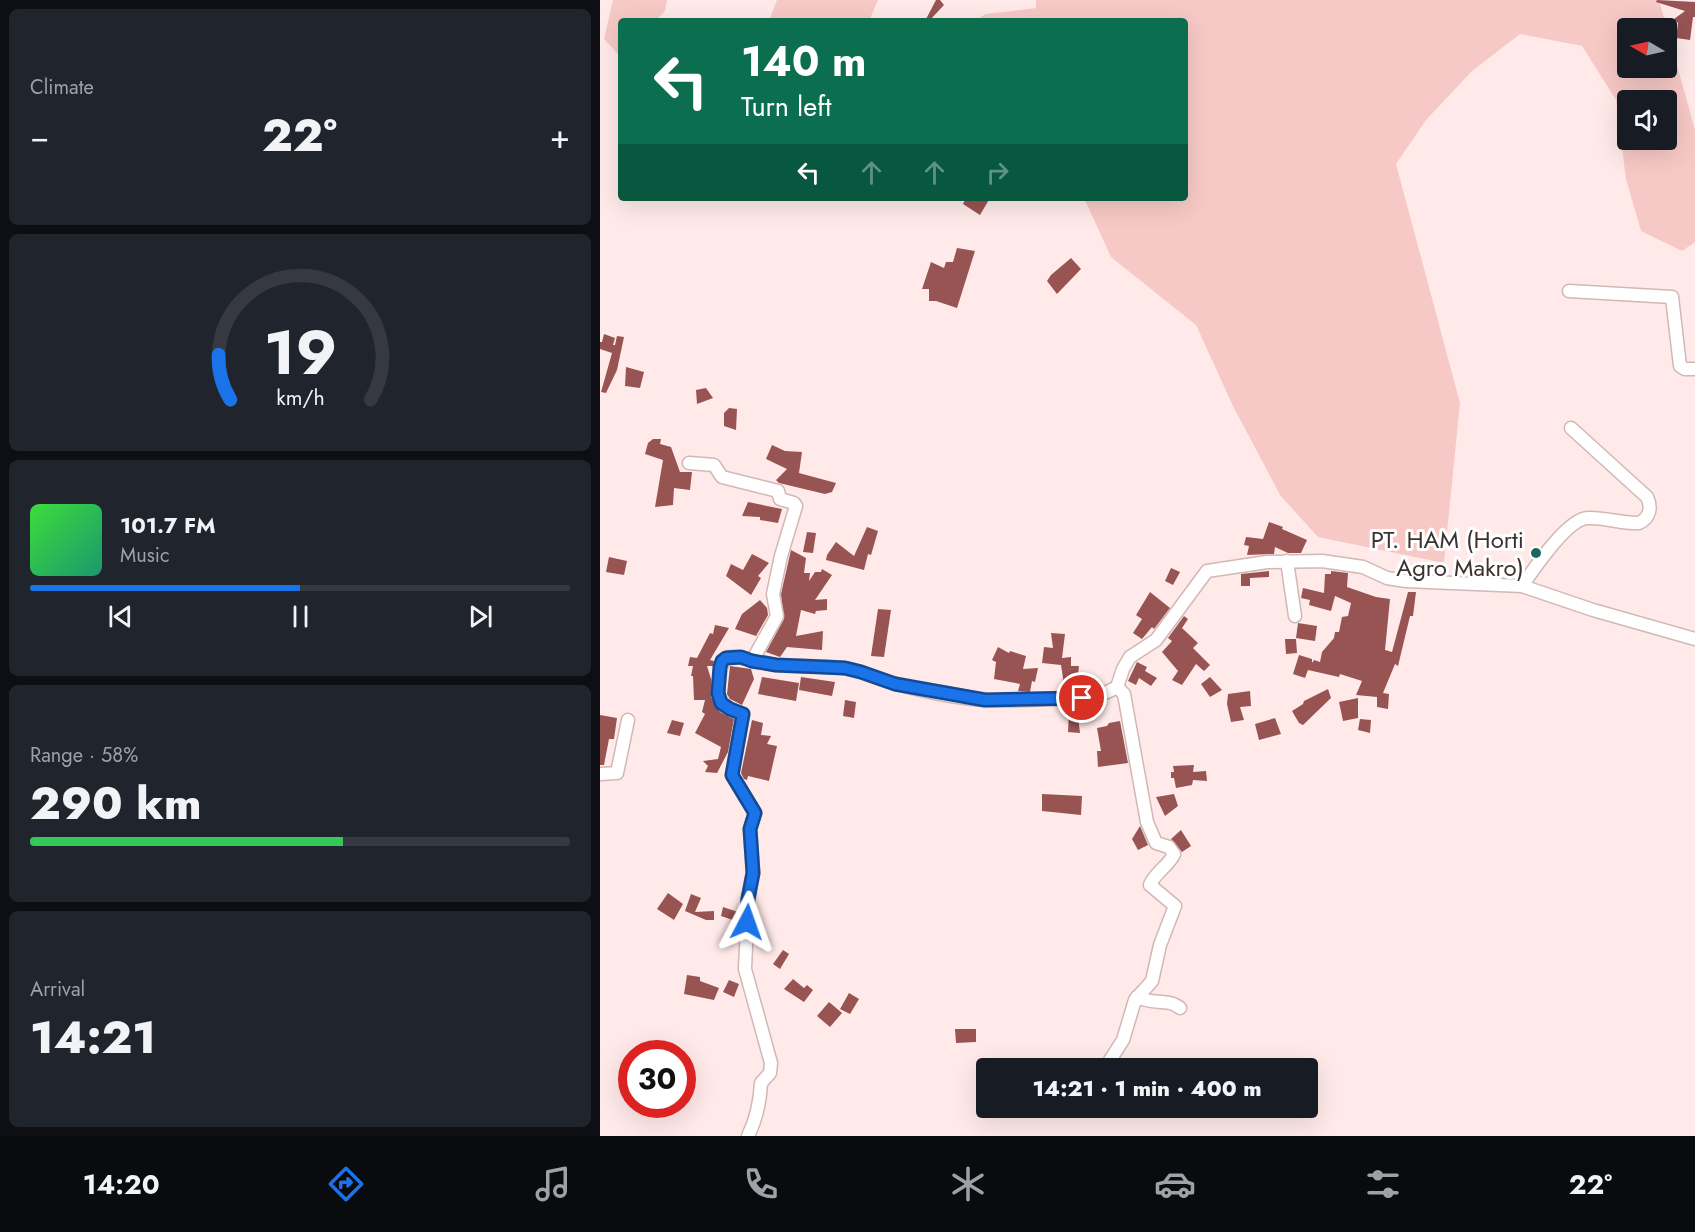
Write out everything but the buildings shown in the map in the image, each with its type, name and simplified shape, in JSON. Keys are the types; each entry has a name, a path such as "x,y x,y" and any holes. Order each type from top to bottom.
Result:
{"street":[{"path":"1569,291 1672,297 1680,366 1684,369 1695,369"},
{"path":"1522,586 1548,550 1580,519 1640,523 1648,515 1650,502 1647,497 1571,428"},
{"path":"688,463 714,465 722,477 778,491 780,499 794,503 796,506 781,556 773,594 777,616 752,661"},
{"path":"1287,561 1295,616"},
{"path":"748,1136 755,1122 761,1099 761,1083 769,1075 771,1069 762,1023 745,969 748,899 753,873 750,829 755,813 732,775 743,714 721,703 718,693 722,661 726,658 741,657 776,665 845,668 895,684 985,700 1082,698 1107,693 1118,687 1123,669 1130,657 1156,640 1207,571 1287,561 1344,563 1363,567 1387,578 1406,581 1522,586 1593,610 1695,639"},
{"path":"1111,1058 1123,1040 1137,997 1152,981 1159,949 1175,906 1151,886 1151,881 1171,861 1174,854 1169,847 1156,843 1147,822 1124,694 1118,687"},
{"path":"600,774 617,773 628,720"},
{"path":"1137,997 1152,1002 1172,1003 1180,1008"}],"shaded area":[{"path":"613,0 667,0 665,11 658,18 618,18 618,54 604,39"},
{"path":"777,0 878,0 870,18 770,18"},
{"path":"1036,0 1659,0 1664,18 1617,18 1617,78 1677,78 1677,65 1695,130 1695,242 1682,251 1641,231 1626,179 1622,150 1677,150 1677,90 1617,90 1617,108 1616,100 1582,46 1520,34 1472,71 1426,120 1396,164 1460,403 1444,563 1318,537 1280,495 1233,406 1196,325 1111,257 1085,201 1188,201 1188,18 979,18 986,14 1036,8"}],"place":[{"name":"PT. HAM (Horti Agro Makro)","path":"1536,553"}],"route":[{"path":"747,922 748,899 753,873 750,829 755,813 754,807 732,775 743,714 721,703 718,693 720,667 726,658 741,657 776,665 845,668 895,684 985,700 1082,698"}]}
